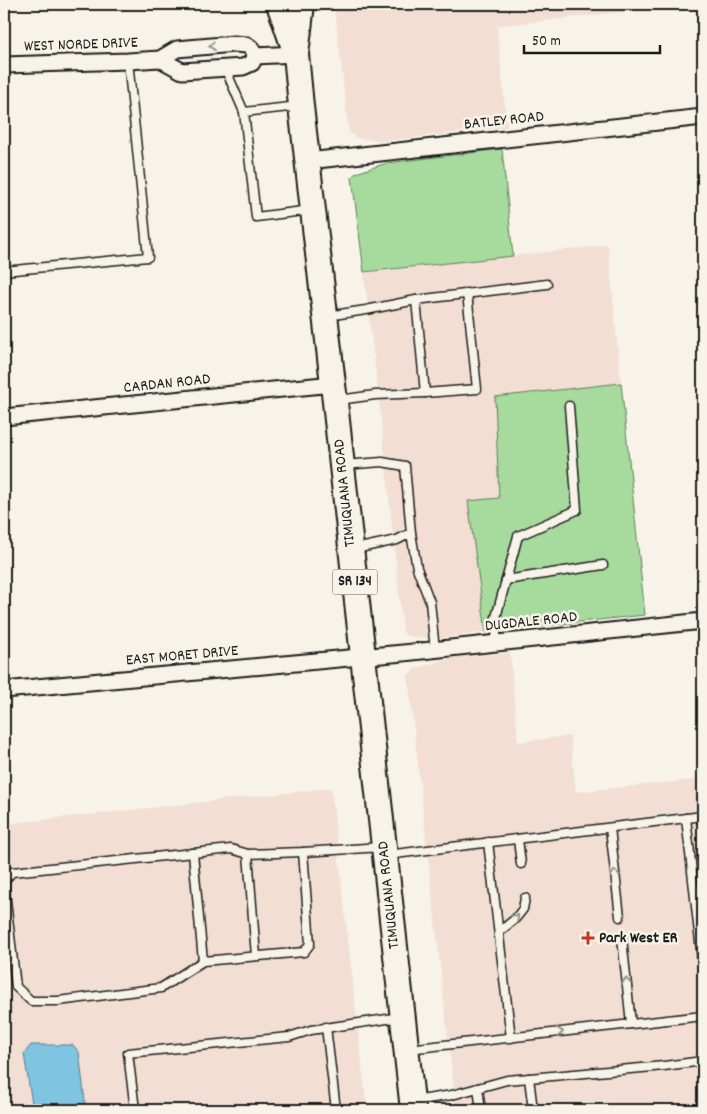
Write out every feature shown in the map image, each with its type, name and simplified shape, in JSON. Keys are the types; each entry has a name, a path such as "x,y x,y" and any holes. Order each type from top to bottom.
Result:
{"main road":[{"name":"TIMUQUANA ROAD","path":"279,4 296,54"},
{"name":"TIMUQUANA ROAD","path":"302,4 296,54 301,106 412,1106"}],"street":[{"name":"WEST NORDE DRIVE","path":"4,65 160,59 177,49 234,44 247,45 255,56 252,63 243,67 182,71 160,59"},
{"name":"WEST NORDE DRIVE","path":"255,56 296,54"},
{"name":"BATLEY ROAD","path":"308,160 703,117"},
{"name":"CARDAN ROAD","path":"4,417 334,392"},
{"name":"DUGDALE ROAD","path":"363,657 703,621"},
{"name":"EAST MORET DRIVE","path":"4,690 363,657"}],"lane":[{"path":"4,271 148,258 128,61"},
{"path":"225,68 244,112 256,217 313,210"},
{"path":"244,112 301,106"},
{"path":"325,316 416,300 547,284"},
{"path":"334,392 375,395 477,389 467,293"},
{"path":"416,300 425,393"},
{"path":"497,643 495,621 518,536 578,510 569,406"},
{"path":"342,466 382,462 406,466 411,533 416,568 430,602 435,650"},
{"path":"351,550 397,540 411,533"},
{"path":"506,580 603,565"},
{"path":"303,852 310,944 304,952 203,961 160,988 58,1001 31,1001 16,988 4,882 12,872 231,849 248,854 303,852 384,851 518,839 703,816"},
{"path":"686,818 703,969"},
{"path":"610,828 620,917"},
{"path":"518,839 522,864"},
{"path":"488,842 511,1038"},
{"path":"193,853 203,961"},
{"path":"248,854 256,956"},
{"path":"498,932 514,920 524,909 525,898"},
{"path":"622,938 631,1024"},
{"path":"135,1110 128,1053 289,1037 326,1027 403,1016"},
{"path":"406,1050 703,1016"},
{"path":"326,1027 336,1110"},
{"path":"412,1106 507,1080 703,1061"},
{"path":"529,1078 533,1110"},
{"path":"478,1088 481,1110"}],"shaded area":[{"path":"334,4 693,4 497,26 507,127 384,141 356,138 349,132"},
{"path":"608,245 621,383 495,397 499,499 468,501 486,632 435,639 407,636 403,632 364,273"},
{"path":"510,653 518,742 570,736 576,792 703,779 703,1110 456,1110 408,675 415,669 450,658"},
{"path":"331,788 367,1110 4,1110 4,824"}],"green space":[{"path":"502,149 513,256 364,272 352,177 356,173 387,163"},
{"path":"621,383 645,615 486,632 468,501 499,498 495,397"}],"water":[{"path":"31,1045 73,1045 79,1052 86,1110 33,1110 24,1054"}],"place":[{"name":"Park West ER","path":"588,938"}]}
